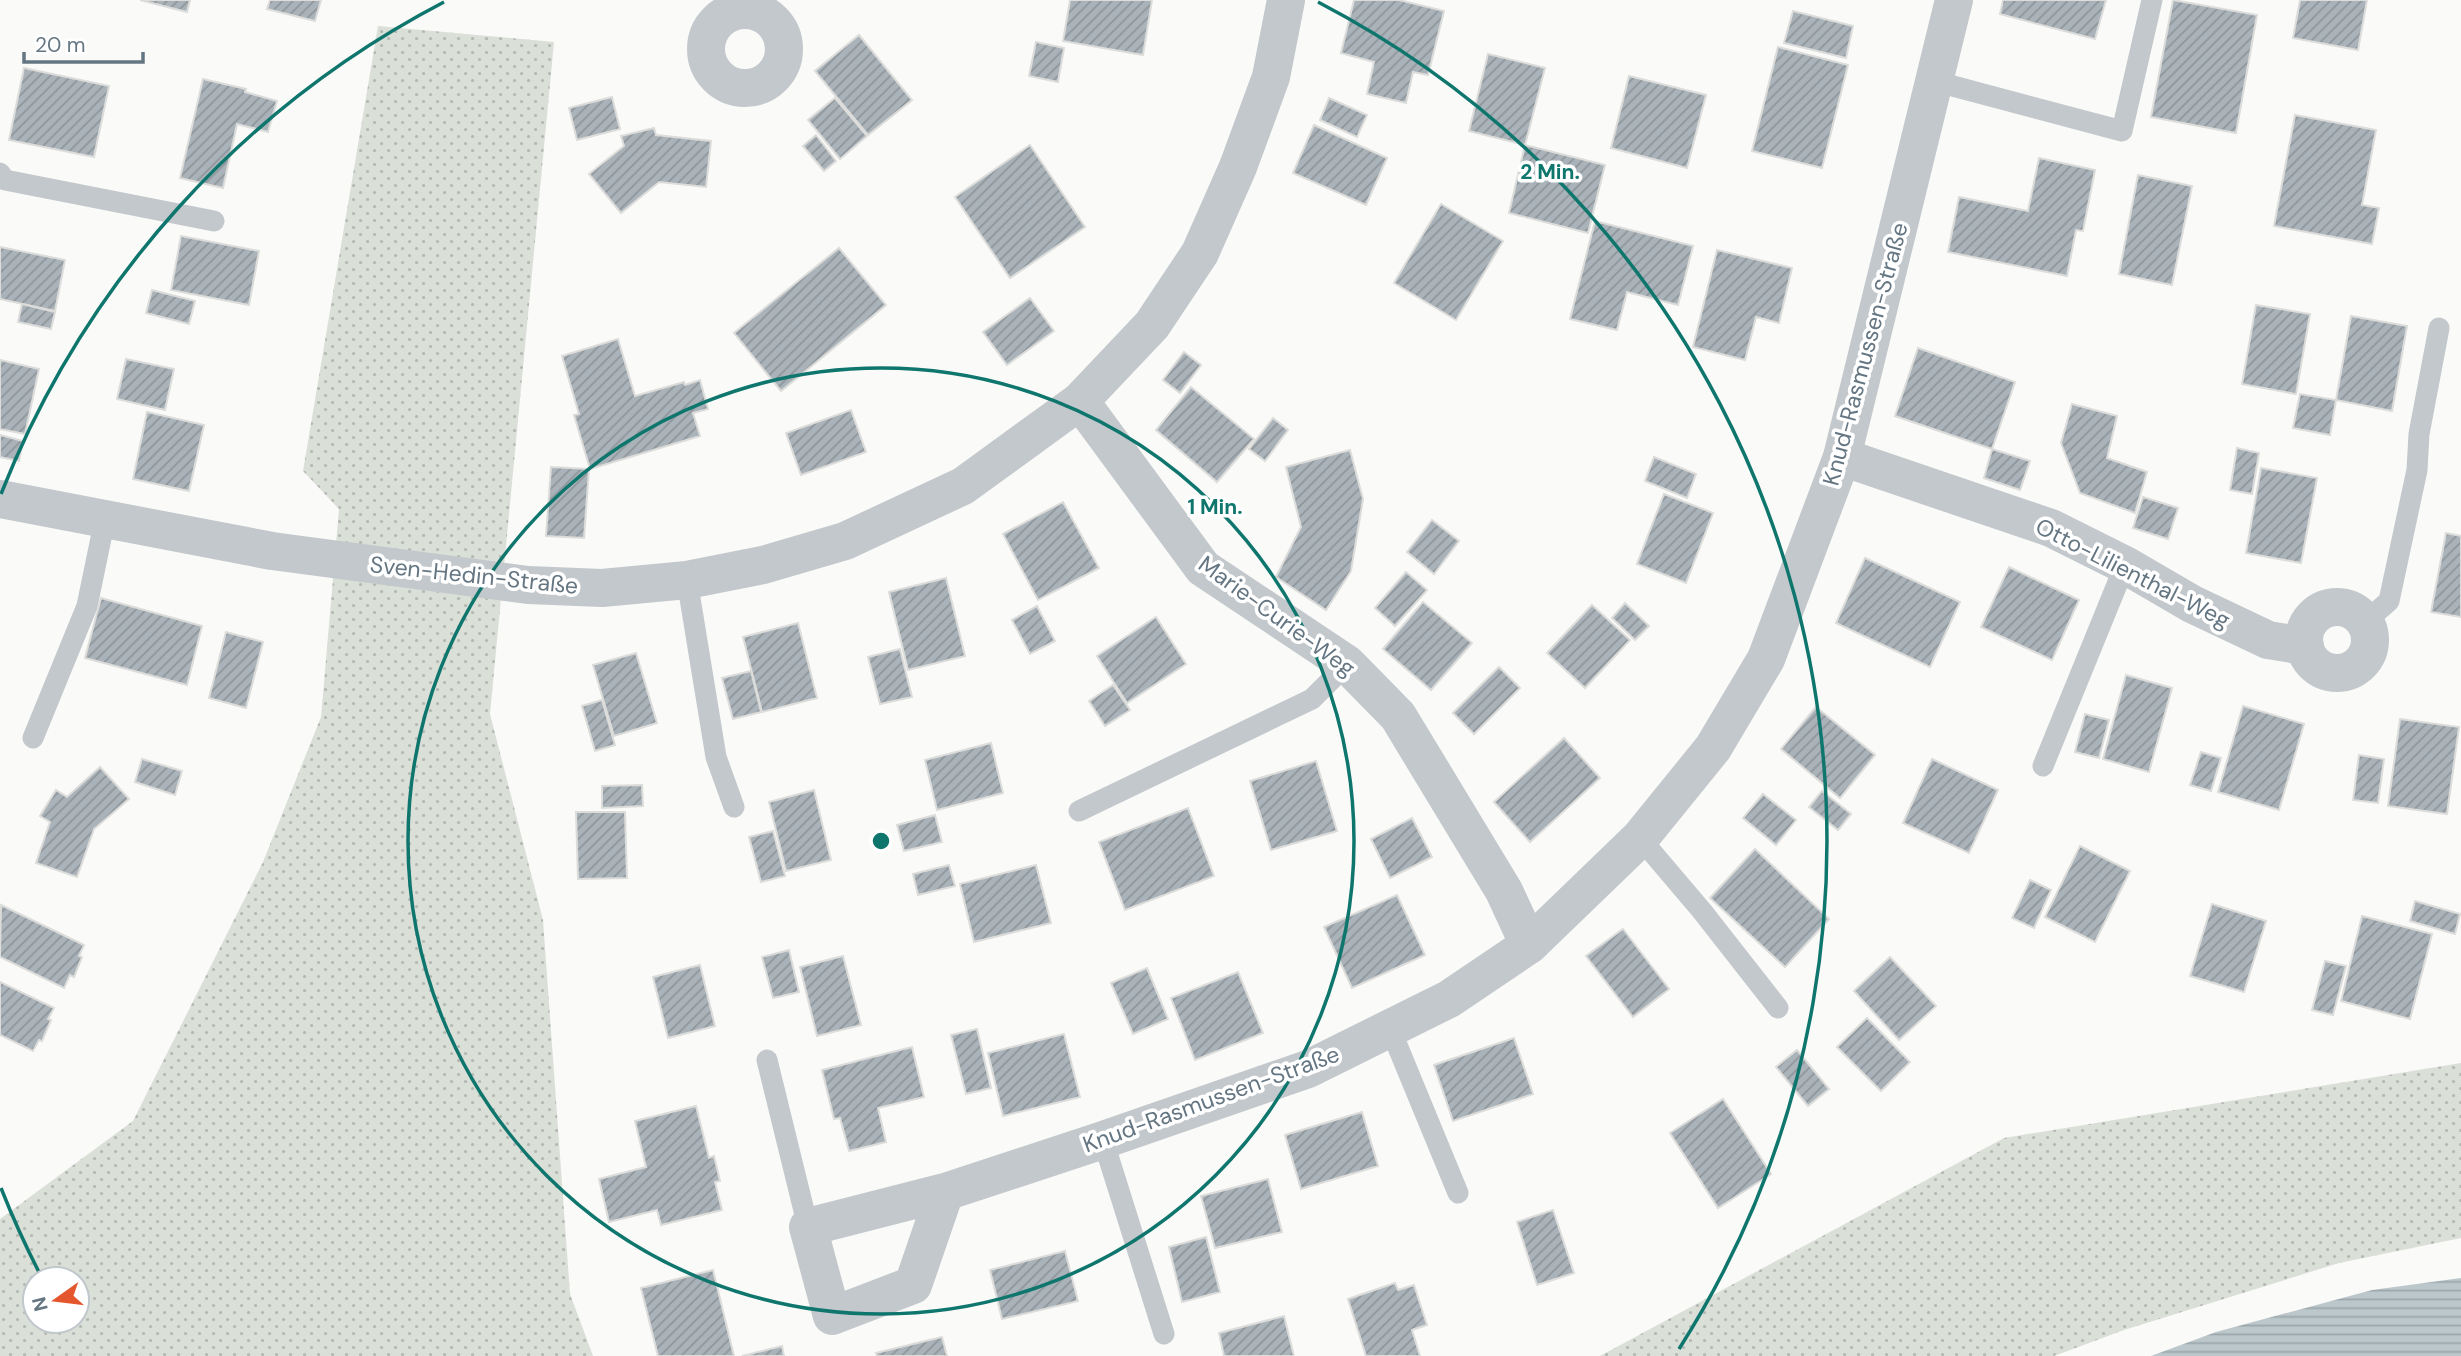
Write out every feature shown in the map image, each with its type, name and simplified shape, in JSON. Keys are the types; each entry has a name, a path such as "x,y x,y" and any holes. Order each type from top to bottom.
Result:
{"street":[{"name":"Sven-Hedin-Straße","path":"0,499 272,551 528,584 602,588 687,580 763,565 845,541 964,486 1080,401 1152,325 1199,253 1238,167 1271,77 1286,0"},
{"name":"Knud-Rasmussen-Straße","path":"808,1227 946,1192 1308,1069 1448,999 1529,945 1640,838 1713,748 1766,659 1842,457 1954,0"},
{"name":"Marie-Curie-Weg","path":"1080,401 1203,568 1347,664 1398,716 1504,891 1529,945"},
{"name":"Otto-Lilienthal-Weg","path":"1842,457 2050,528 2125,565 2192,604 2268,640 2305,646"},
{"path":"2347,608 2365,622 2369,630 2370,647 2358,666 2337,673 2316,666 2309,657 2305,635 2308,624 2315,615 2325,609 2347,608"},
{"path":"808,1227 832,1316 913,1285 946,1192"}],"lane":[{"path":"1934,81 2122,131 2152,0"},
{"path":"0,173 5,180 214,221"},
{"path":"2365,622 2389,601 2417,470 2419,434 2439,328"},
{"path":"33,738 87,606 105,519"},
{"path":"2043,766 2125,565"},
{"path":"687,580 716,757 734,807"},
{"path":"1079,811 1311,699 1347,664"},
{"path":"1640,838 1702,911 1777,1008"},
{"path":"1390,1028 1458,1193"},
{"path":"767,1060 808,1227"},
{"path":"1103,1140 1164,1334"}],"shaded area":[{"path":"378,26 554,42 490,714 543,920 570,1294 593,1356 0,1356 0,1219 133,1121 263,862 321,717 339,509 303,471"},
{"path":"2461,1063 2461,1238 2339,1263 2124,1330 2054,1356 1600,1356 2004,1138"},
{"path":"2461,1278 2461,1356 2151,1356 2216,1332 2372,1290"}],"building":[{"path":"140,0 190,0 187,12"},
{"path":"270,0 321,0 315,21 267,9"},
{"path":"1070,0 1152,0 1143,55 1063,41"},
{"path":"1354,0 1399,0 1444,11 1428,75 1413,72 1406,103 1367,94 1374,62 1341,53"},
{"path":"2003,0 2106,0 2095,39 2000,14"},
{"path":"2173,0 2257,15 2236,133 2151,117"},
{"path":"2300,0 2367,0 2358,50 2293,38"},
{"path":"1793,11 1853,26 1846,58 1784,43"},
{"path":"859,35 912,100 868,135 815,71"},
{"path":"1036,42 1064,48 1058,82 1029,76"},
{"path":"1778,47 1848,65 1822,168 1752,151"},
{"path":"1488,54 1545,68 1525,145 1469,131"},
{"path":"24,68 109,86 94,157 9,140"},
{"path":"1629,76 1706,95 1687,168 1611,148"},
{"path":"203,79 246,89 245,92 277,101 268,132 237,124 223,188 180,178"},
{"path":"612,97 620,129 577,140 569,108"},
{"path":"835,98 867,136 840,159 808,120"},
{"path":"1329,98 1367,115 1357,137 1320,120"},
{"path":"2295,115 2376,130 2362,205 2379,208 2372,244 2274,226"},
{"path":"1314,125 1387,158 1366,205 1293,173"},
{"path":"654,128 656,135 711,141 706,187 659,182 621,213 589,174 624,146 621,136"},
{"path":"816,135 836,161 824,171 803,146"},
{"path":"1030,145 1085,227 1010,278 955,197"},
{"path":"1525,145 1605,165 1588,233 1509,213"},
{"path":"2039,158 2095,170 2083,231 2076,230 2067,276 1948,252 1959,197 2028,211"},
{"path":"2138,175 2192,186 2172,285 2119,274"},
{"path":"1441,204 1503,241 1456,320 1394,283"},
{"path":"1595,221 1693,246 1678,305 1627,292 1617,330 1570,319"},
{"path":"181,236 259,251 249,305 171,290"},
{"path":"0,247 65,260 55,311 0,299"},
{"path":"839,248 886,305 781,391 734,333"},
{"path":"1717,250 1792,268 1779,323 1756,317 1745,360 1693,347"},
{"path":"152,290 195,301 189,324 146,313"},
{"path":"1030,298 1054,331 1007,365 983,332"},
{"path":"22,304 55,312 51,329 18,322"},
{"path":"2256,305 2310,314 2296,394 2242,384"},
{"path":"2351,316 2407,326 2392,411 2336,400"},
{"path":"618,339 635,396 700,380 708,409 693,413 700,436 590,469 574,415 579,414 562,356"},
{"path":"1918,348 2015,382 1992,449 1895,416"},
{"path":"1184,352 1201,365 1180,393 1163,380"},
{"path":"126,359 174,369 165,410 117,399"},
{"path":"0,360 39,369 25,434 0,429"},
{"path":"1191,387 1254,439 1217,482 1156,430"},
{"path":"2300,394 2336,400 2330,435 2293,428"},
{"path":"2072,404 2117,416 2107,458 2147,472 2135,513 2080,493 2061,443"},
{"path":"851,410 866,452 801,475 786,433"},
{"path":"147,412 204,425 189,491 133,479"},
{"path":"1273,418 1288,430 1265,461 1249,449"},
{"path":"0,435 23,441 19,461 0,457"},
{"path":"2237,448 2259,453 2252,494 2230,490"},
{"path":"1992,449 2030,461 2020,490 1984,478"},
{"path":"1350,450 1363,499 1351,571 1326,610 1276,577 1301,527 1286,467"},
{"path":"1654,457 1696,474 1687,498 1645,481"},
{"path":"551,467 589,469 584,538 546,536"},
{"path":"2261,468 2317,478 2301,563 2246,553"},
{"path":"1664,494 1713,513 1686,583 1637,564"},
{"path":"2143,497 2178,508 2168,539 2133,528"},
{"path":"1063,502 1099,568 1038,600 1003,534"},
{"path":"1432,520 1459,541 1434,574 1407,552"},
{"path":"2446,533 2461,536 2461,617 2431,612"},
{"path":"1865,558 1960,602 1930,667 1836,623"},
{"path":"2009,567 2079,600 2052,660 1981,627"},
{"path":"1406,572 1427,590 1395,626 1375,608"},
{"path":"946,578 965,656 908,670 889,592"},
{"path":"101,598 202,626 187,685 85,658"},
{"path":"1423,602 1472,643 1431,690 1383,649"},
{"path":"1625,603 1649,626 1635,640 1612,618"},
{"path":"1592,605 1630,640 1585,688 1547,653"},
{"path":"1037,606 1055,641 1030,654 1012,620"},
{"path":"1156,617 1186,664 1127,703 1097,656"},
{"path":"798,623 817,698 762,712 743,637"},
{"path":"226,632 263,642 246,708 209,698"},
{"path":"900,649 912,697 880,704 868,657"},
{"path":"636,653 657,723 614,736 593,665"},
{"path":"1499,667 1520,688 1474,734 1453,713"},
{"path":"751,671 761,712 733,719 722,678"},
{"path":"2126,675 2172,688 2149,772 2103,759"},
{"path":"1113,685 1130,710 1105,726 1089,701"},
{"path":"602,700 615,745 595,751 582,706"},
{"path":"2243,706 2304,724 2279,810 2218,792"},
{"path":"1816,707 1875,755 1840,798 1781,749"},
{"path":"2085,714 2109,720 2099,758 2075,752"},
{"path":"2400,719 2459,727 2447,814 2388,806"},
{"path":"1564,738 1600,778 1530,842 1494,802"},
{"path":"991,743 1003,793 937,810 925,760"},
{"path":"2201,752 2221,758 2211,791 2190,785"},
{"path":"2359,755 2384,759 2378,803 2353,800"},
{"path":"142,759 182,771 175,795 135,782"},
{"path":"1932,759 1998,790 1969,853 1903,823"},
{"path":"1316,761 1337,831 1271,850 1250,781"},
{"path":"100,767 129,799 94,829 77,877 36,863 50,822 40,816 56,790 67,797"},
{"path":"642,785 643,806 602,808 602,786"},
{"path":"814,790 831,860 786,871 769,802"},
{"path":"1822,791 1851,814 1838,830 1809,807"},
{"path":"1763,794 1796,820 1776,845 1743,818"},
{"path":"1188,808 1214,876 1125,910 1099,842"},
{"path":"576,812 625,812 627,878 578,879"},
{"path":"935,815 942,842 904,851 897,825"},
{"path":"1412,818 1432,857 1390,878 1371,839"},
{"path":"773,831 785,876 761,882 749,837"},
{"path":"2080,846 2130,871 2095,942 2045,917"},
{"path":"1755,849 1829,919 1785,967 1710,898"},
{"path":"949,865 955,886 918,895 913,874"},
{"path":"1036,865 1051,923 974,942 960,884"},
{"path":"2030,880 2051,890 2034,928 2012,918"},
{"path":"1397,895 1425,955 1352,988 1324,927"},
{"path":"2415,901 2460,914 2455,934 2410,921"},
{"path":"2212,904 2266,921 2244,992 2190,976"},
{"path":"1,905 84,945 74,977 70,975 64,988 0,957"},
{"path":"2362,916 2432,934 2410,1019 2341,1001"},
{"path":"1623,929 1669,989 1633,1017 1586,956"},
{"path":"789,950 799,992 773,998 762,957"},
{"path":"843,956 861,1025 817,1036 800,967"},
{"path":"1890,957 1936,1006 1899,1040 1854,991"},
{"path":"2325,961 2346,966 2333,1015 2312,1010"},
{"path":"700,965 715,1026 668,1038 653,977"},
{"path":"1147,968 1168,1019 1133,1034 1111,983"},
{"path":"1238,972 1263,1033 1195,1060 1171,998"},
{"path":"0,982 54,1008 42,1041 39,1040 33,1051 0,1035"},
{"path":"1867,1018 1910,1062 1881,1091 1837,1047"},
{"path":"977,1029 991,1088 966,1094 951,1035"},
{"path":"1064,1034 1080,1097 1003,1116 988,1053"},
{"path":"1514,1038 1533,1094 1453,1121 1434,1065"},
{"path":"912,1047 924,1097 878,1108 886,1142 849,1151 840,1118 834,1119 822,1070"},
{"path":"1797,1050 1829,1089 1808,1106 1776,1067"},
{"path":"1723,1099 1771,1174 1718,1208 1670,1133"},
{"path":"696,1106 709,1158 714,1156 720,1181 715,1182 722,1210 661,1225 657,1210 609,1222 599,1179 646,1167 635,1121"},
{"path":"1362,1112 1378,1166 1301,1189 1285,1135"},
{"path":"1268,1179 1282,1232 1215,1248 1201,1196"},
{"path":"1553,1210 1574,1273 1537,1285 1517,1222"},
{"path":"1206,1237 1220,1292 1182,1302 1169,1247"},
{"path":"1065,1251 1078,1301 1002,1319 990,1270"},
{"path":"713,1270 734,1356 658,1356 641,1288"},
{"path":"1395,1283 1398,1290 1414,1285 1427,1325 1412,1330 1420,1356 1366,1356 1348,1299"},
{"path":"1284,1316 1294,1356 1224,1356 1219,1333"},
{"path":"942,1337 947,1356 877,1356 876,1353"},
{"path":"782,1346 784,1356 742,1356"}]}
